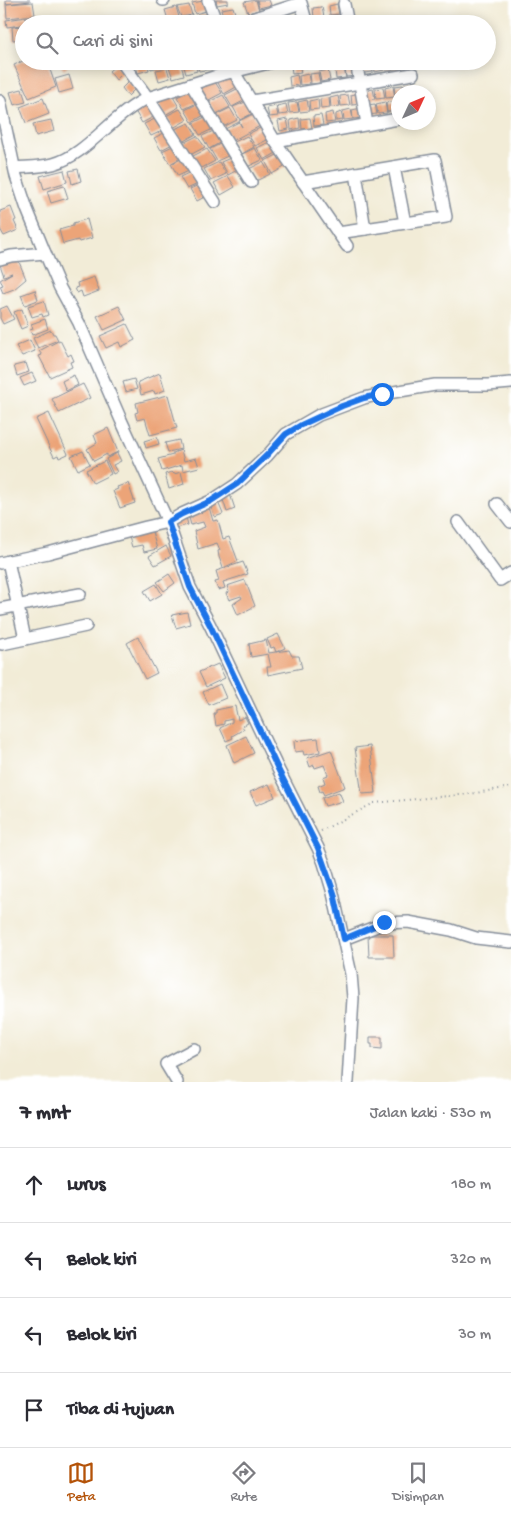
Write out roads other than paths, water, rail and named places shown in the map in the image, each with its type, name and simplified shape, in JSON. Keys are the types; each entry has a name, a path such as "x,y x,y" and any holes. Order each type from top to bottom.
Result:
{"street":[{"path":"208,0 214,15"},
{"path":"264,15 301,3 304,15"},
{"path":"344,4 346,15"},
{"path":"128,70 148,98 215,202"},
{"path":"14,168 53,164 63,160 77,152 138,102 225,70"},
{"path":"234,70 275,140 347,246"},
{"path":"358,70 367,124"},
{"path":"252,101 413,74"},
{"path":"191,84 251,182"},
{"path":"0,101 14,168 27,209 45,253 60,288 79,323 168,522 190,587 324,863 334,893 351,974 353,998 348,1082"},
{"path":"275,140 391,119"},
{"path":"303,182 435,160 446,217 338,233"},
{"path":"394,167 405,223"},
{"path":"356,173 366,229"},
{"path":"0,259 11,256 45,253"},
{"path":"25,639 18,606 4,562 48,553 168,522 211,501 237,484 286,434 319,415 364,398 435,386 511,383"},
{"path":"497,504 511,522"},
{"path":"458,522 500,580 511,573"},
{"path":"0,609 80,594"},
{"path":"2,644 86,626"},
{"path":"344,939 384,922 408,922 451,930 476,938 511,942"},
{"path":"177,1082 166,1064 194,1049"}]}
